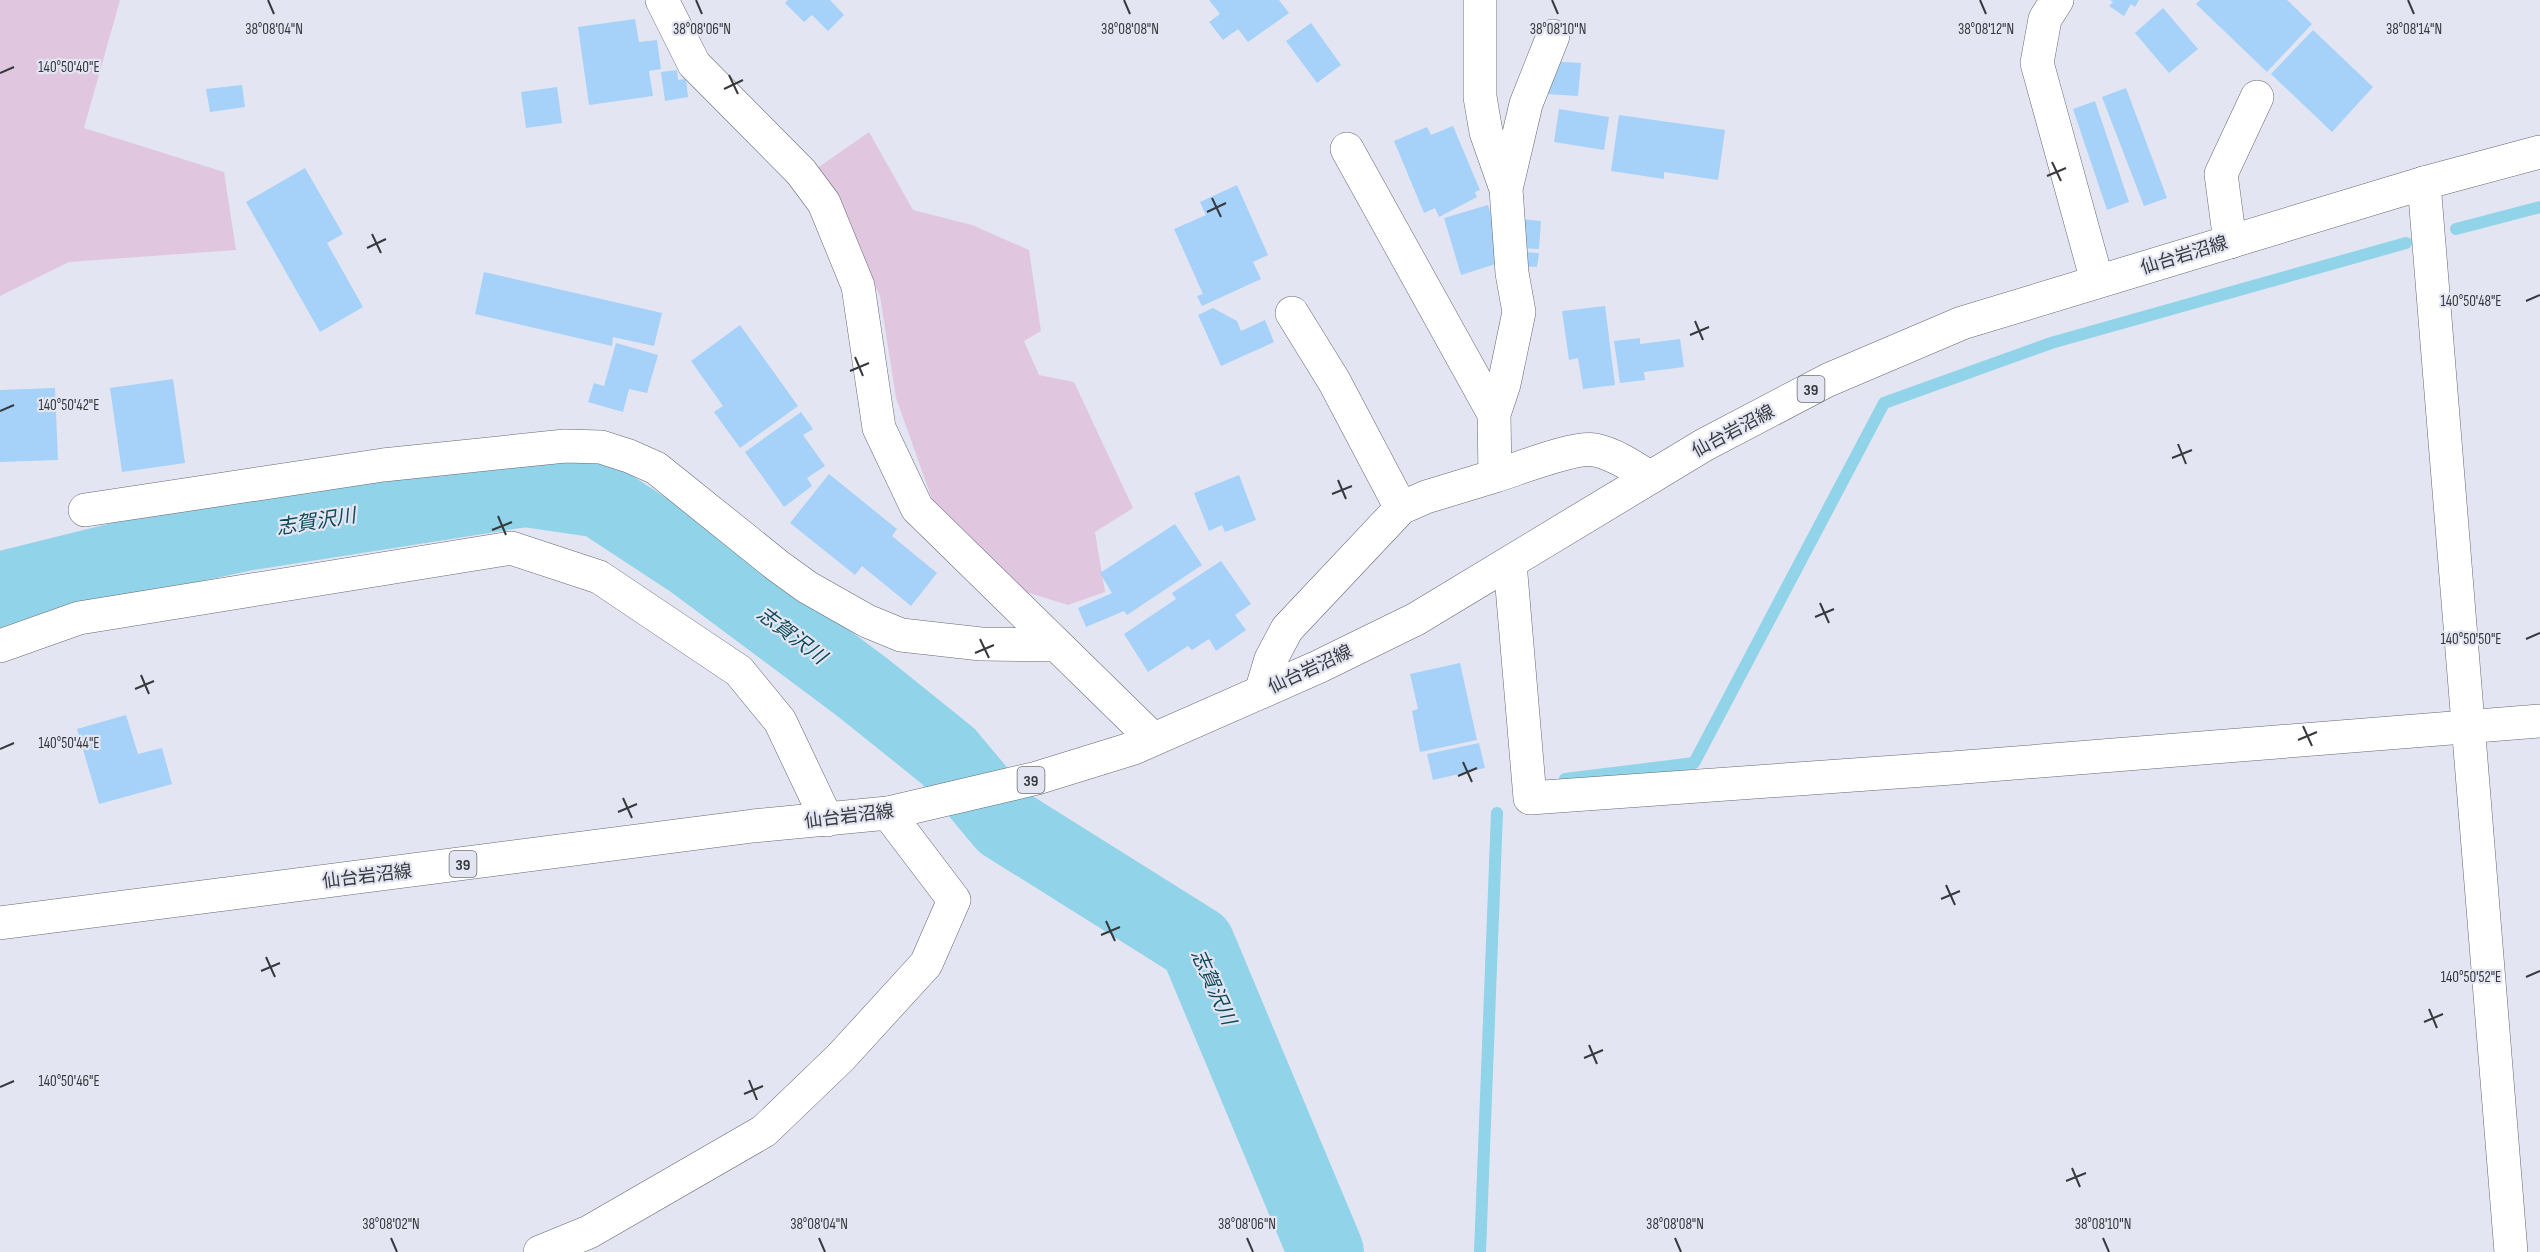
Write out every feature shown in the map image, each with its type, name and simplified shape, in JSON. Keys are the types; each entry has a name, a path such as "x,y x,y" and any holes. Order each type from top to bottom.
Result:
{"street":[{"path":"662,0 694,64 801,172 824,203 858,286 879,428 917,508 1043,630 1054,645 1076,663 1143,744"},
{"path":"1480,0 1480,97 1486,132 1506,189 1512,273 1520,312 1504,384 1494,414 1495,476"},
{"path":"2057,0 2045,19 2037,63 2097,281"},
{"path":"1506,189 1526,104 1552,36"},
{"path":"2230,242 2221,174 2257,97"},
{"path":"1347,149 1494,414"},
{"name":"仙台岩沼線","path":"0,923 753,826 888,813 1037,778 1143,744 1261,692 1416,619 1649,477 1828,380 1962,323 2424,183 2540,152"},
{"path":"2424,183 2511,1252"},
{"path":"1292,313 1334,381 1401,508"},
{"path":"85,510 383,465 565,446 601,447 615,450 656,468 785,571 867,621 901,635 981,644 1054,645"},
{"path":"1261,692 1271,659 1287,629 1401,508 1426,497 1569,453 1593,450 1623,460 1649,477"},
{"path":"0,646 79,618 512,548 598,577 739,671 780,721 827,820"},
{"path":"1510,563 1530,798 2540,721"},
{"path":"540,1252 589,1232 764,1131 841,1057 926,964 954,900 888,813"}],"shaded area":[{"path":"0,0 120,0 84,128 224,172 236,250 69,262 0,296"},
{"path":"869,132 913,210 972,225 1029,250 1041,331 1024,341 1039,375 1074,382 1133,508 1095,532 1105,592 1068,605 1026,592 932,499 896,398 880,296 816,169"}],"building":[{"path":"788,0 830,0 844,15 828,31 812,15 804,22 785,3"},
{"path":"1209,0 1279,0 1289,13 1248,42 1238,29 1223,40 1209,22 1220,14"},
{"path":"2110,0 2139,0 2135,7 2131,4 2124,16 2109,6 2113,2"},
{"path":"2200,0 2287,0 2312,24 2267,72 2196,4"},
{"path":"2163,8 2198,49 2169,73 2135,33"},
{"path":"635,19 639,42 657,40 661,69 649,71 653,96 589,105 578,27"},
{"path":"1311,23 1341,65 1317,83 1286,41"},
{"path":"2313,30 2373,87 2332,132 2271,74"},
{"path":"1548,61 1581,63 1578,96 1547,94"},
{"path":"677,70 678,80 686,79 688,97 665,101 661,72"},
{"path":"242,85 245,107 210,112 206,89"},
{"path":"557,87 562,123 526,128 521,92"},
{"path":"2126,88 2167,198 2144,206 2102,97"},
{"path":"2095,101 2129,202 2107,210 2073,109"},
{"path":"1559,109 1609,117 1604,150 1554,142"},
{"path":"1619,115 1725,130 1718,180 1664,172 1664,179 1611,171"},
{"path":"1453,126 1480,190 1475,192 1477,197 1439,217 1435,208 1424,213 1394,141 1427,127 1431,135"},
{"path":"305,168 343,234 327,243 363,307 320,332 246,202"},
{"path":"1237,185 1268,255 1253,262 1261,279 1202,306 1197,296 1203,294 1174,229 1206,215 1200,202"},
{"path":"1488,205 1505,261 1461,275 1444,218"},
{"path":"1521,219 1541,221 1539,249 1520,248"},
{"path":"1522,252 1539,253 1537,267 1521,266"},
{"path":"484,272 662,313 654,346 613,337 612,346 475,314"},
{"path":"1605,306 1615,385 1583,389 1578,358 1569,360 1562,311"},
{"path":"1213,308 1237,321 1241,331 1265,320 1274,342 1221,366 1198,315"},
{"path":"740,325 798,406 740,448 714,412 723,406 691,361"},
{"path":"1640,338 1640,344 1680,339 1684,367 1644,372 1645,380 1620,383 1614,341"},
{"path":"616,343 658,355 647,393 629,389 623,412 588,402 594,383 604,386"},
{"path":"173,379 185,463 122,472 110,388"},
{"path":"55,388 58,460 0,462 0,390"},
{"path":"801,412 813,429 803,435 825,466 807,478 812,486 784,507 745,452"},
{"path":"829,474 897,529 892,536 937,573 911,606 862,566 855,575 790,523"},
{"path":"1239,475 1256,520 1225,532 1222,525 1209,531 1194,493"},
{"path":"1175,524 1202,565 1127,615 1124,611 1086,627 1078,608 1112,593 1100,573"},
{"path":"1221,561 1251,604 1235,615 1246,630 1216,651 1209,639 1192,650 1188,646 1148,672 1124,634 1176,599 1172,593"},
{"path":"1460,663 1477,740 1420,752 1412,711 1418,709 1410,674"},
{"path":"126,715 138,754 162,748 172,784 99,804 77,729"},
{"path":"1479,743 1485,768 1433,780 1427,754"}],"waterway":[{"path":"2456,229 2540,207"},
{"path":"1565,779 1694,763 1884,403 2051,343 2406,243"},
{"name":"志賀沢川","path":"0,590 128,558 244,533 525,489 600,500 693,561 862,687 948,756 1004,823 1197,944 1326,1252"},
{"path":"1480,1252 1497,813"}]}
